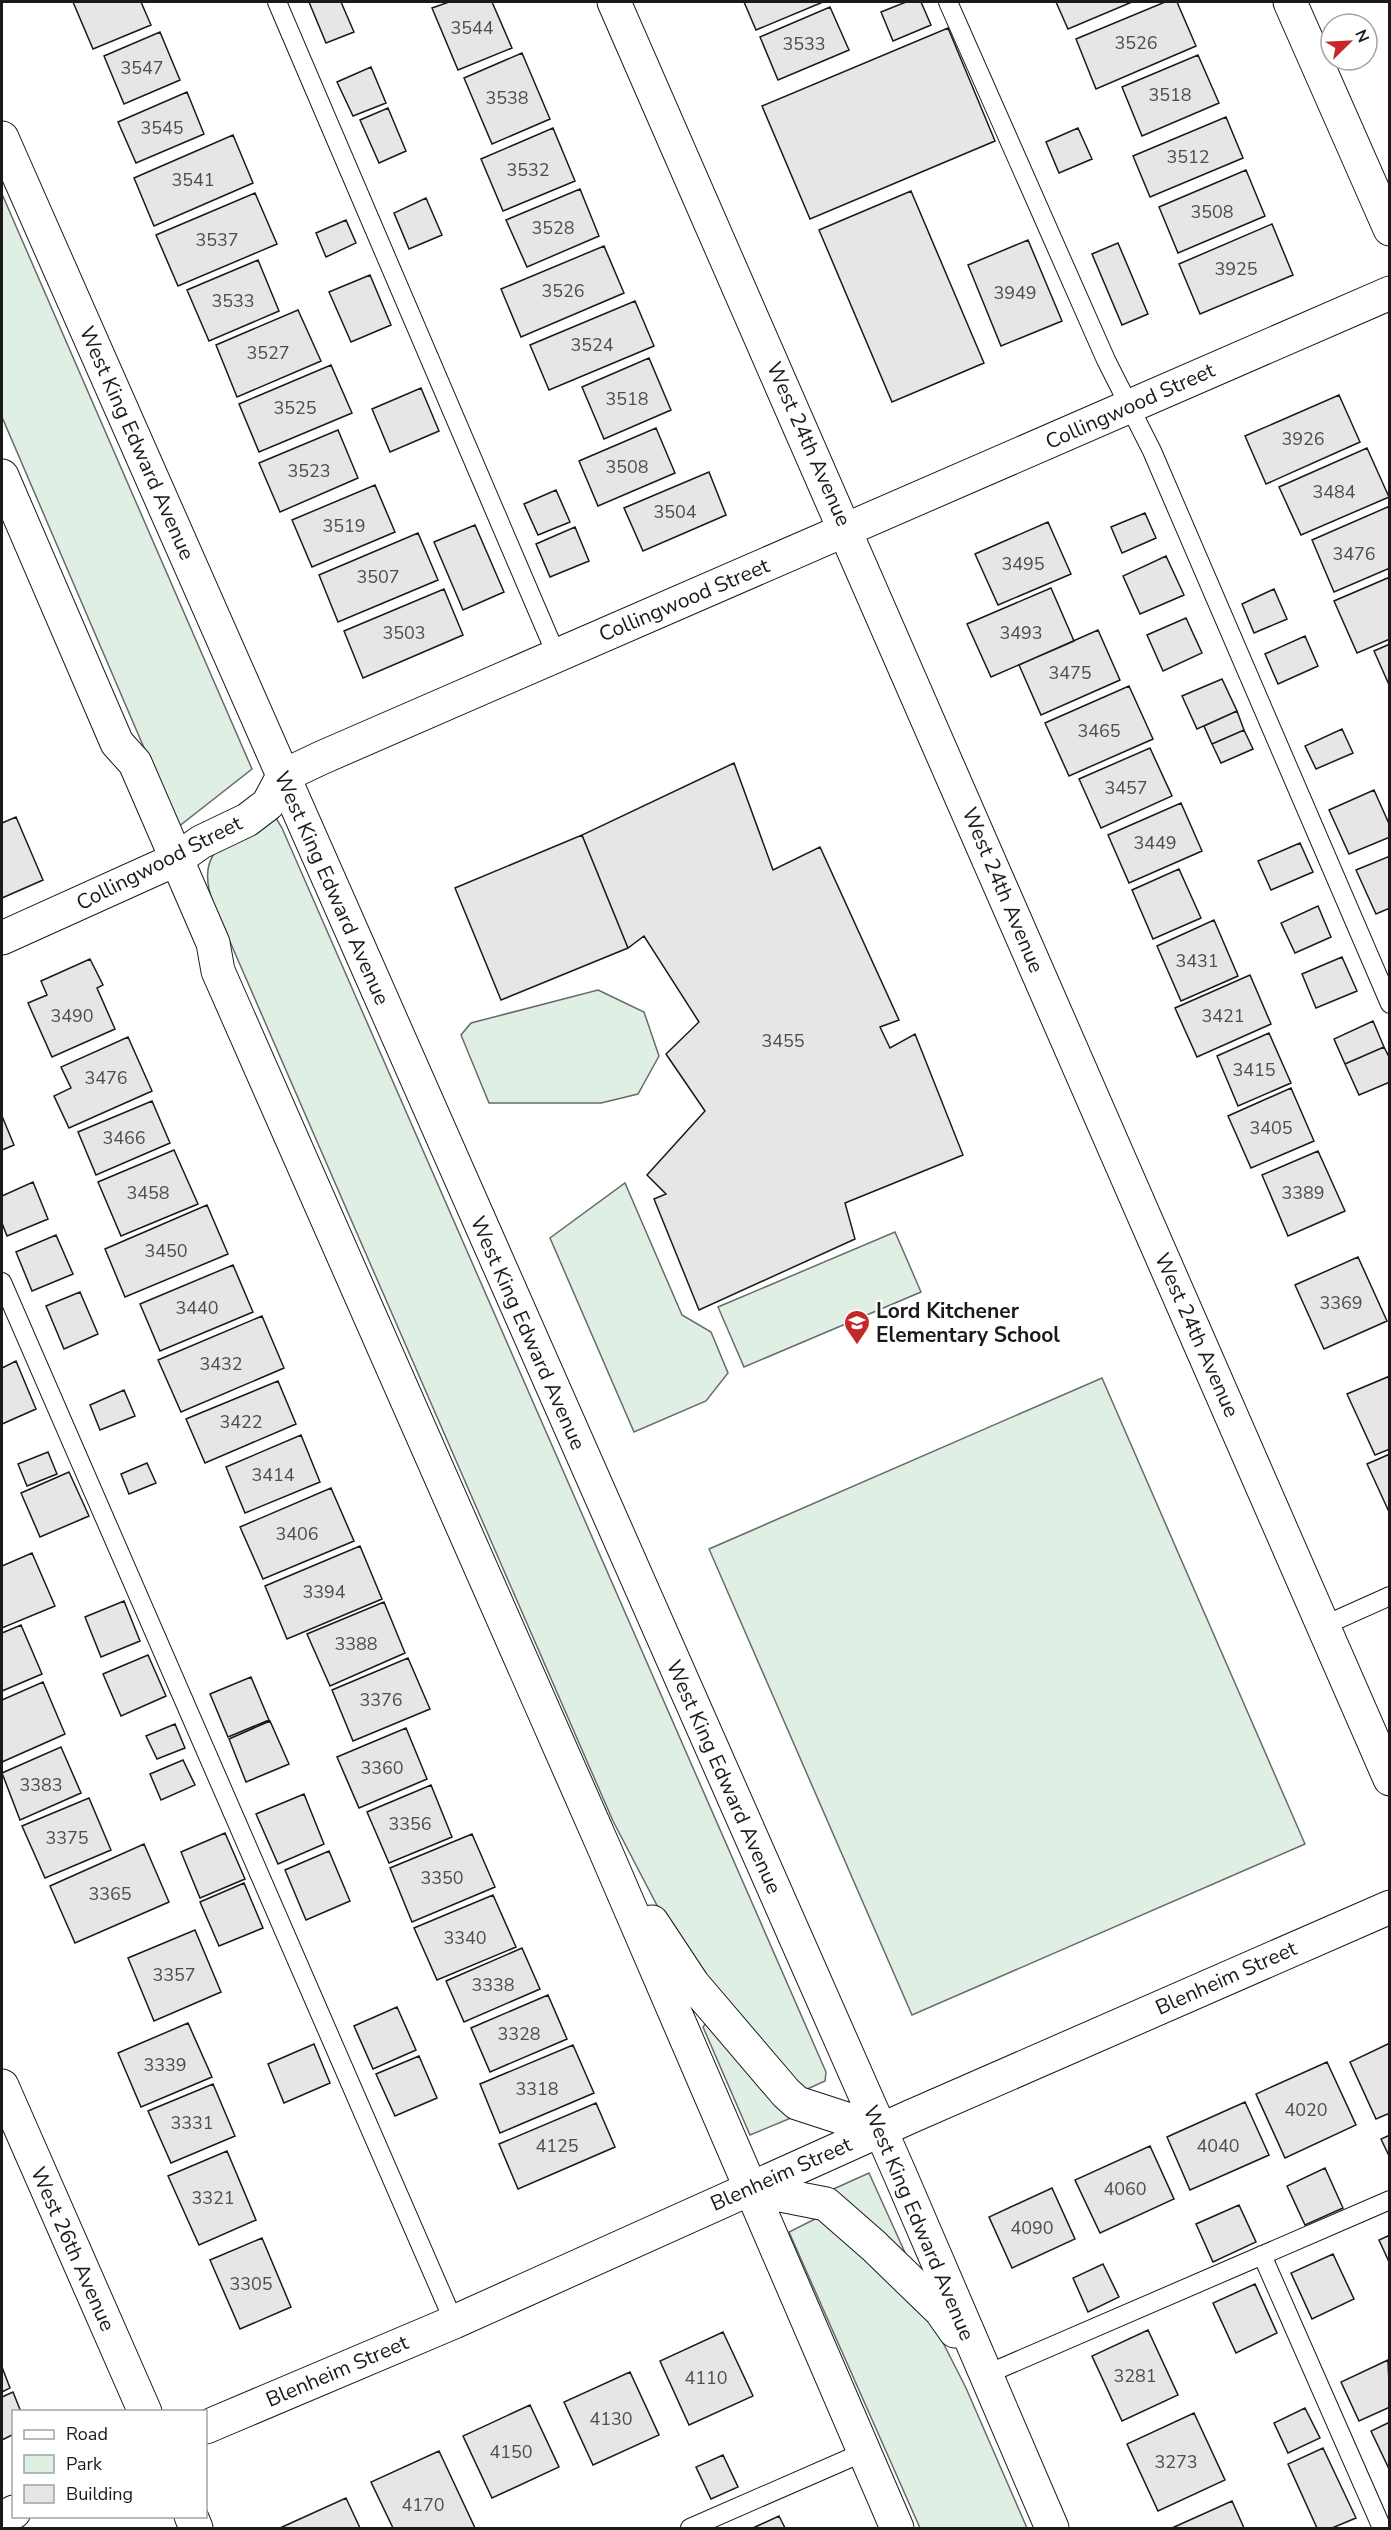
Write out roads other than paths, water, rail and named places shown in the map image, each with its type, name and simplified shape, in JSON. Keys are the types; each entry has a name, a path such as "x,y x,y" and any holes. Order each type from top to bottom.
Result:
{"main road":[{"name":"West 24th Avenue","path":"615,2 847,530 1389,1779"},
{"path":"1290,2 1389,229"},
{"name":"West King Edward Avenue","path":"2,138 880,2130 1052,2529"},
{"name":"Collingwood Street","path":"2,938 177,859 201,842 247,820 268,804 283,776 556,654 847,530 1389,293"},
{"path":"2,476 117,742 135,763 177,859 213,943 218,971 605,1850 897,2529"},
{"path":"605,1850 693,1984 786,2093 796,2103 880,2130"},
{"name":"Blenheim Street","path":"207,2427 454,2322 880,2130 1389,1907"},
{"name":"West 26th Avenue","path":"2,2086 144,2410"},
{"path":"749,2189 826,2204 941,2311 985,2375"}],"lane":[{"path":"277,2 556,654"},
{"path":"948,2 1106,360 1152,451 1389,1004"},
{"path":"2,1282 454,2322"},
{"path":"1323,1626 1389,1596"},
{"path":"985,2375 1389,2200"},
{"path":"1262,2255 1382,2529"},
{"path":"690,2529 864,2452"}],"place":[{"name":"Lord Kitchener Elementary School","path":"857,1346"}]}
